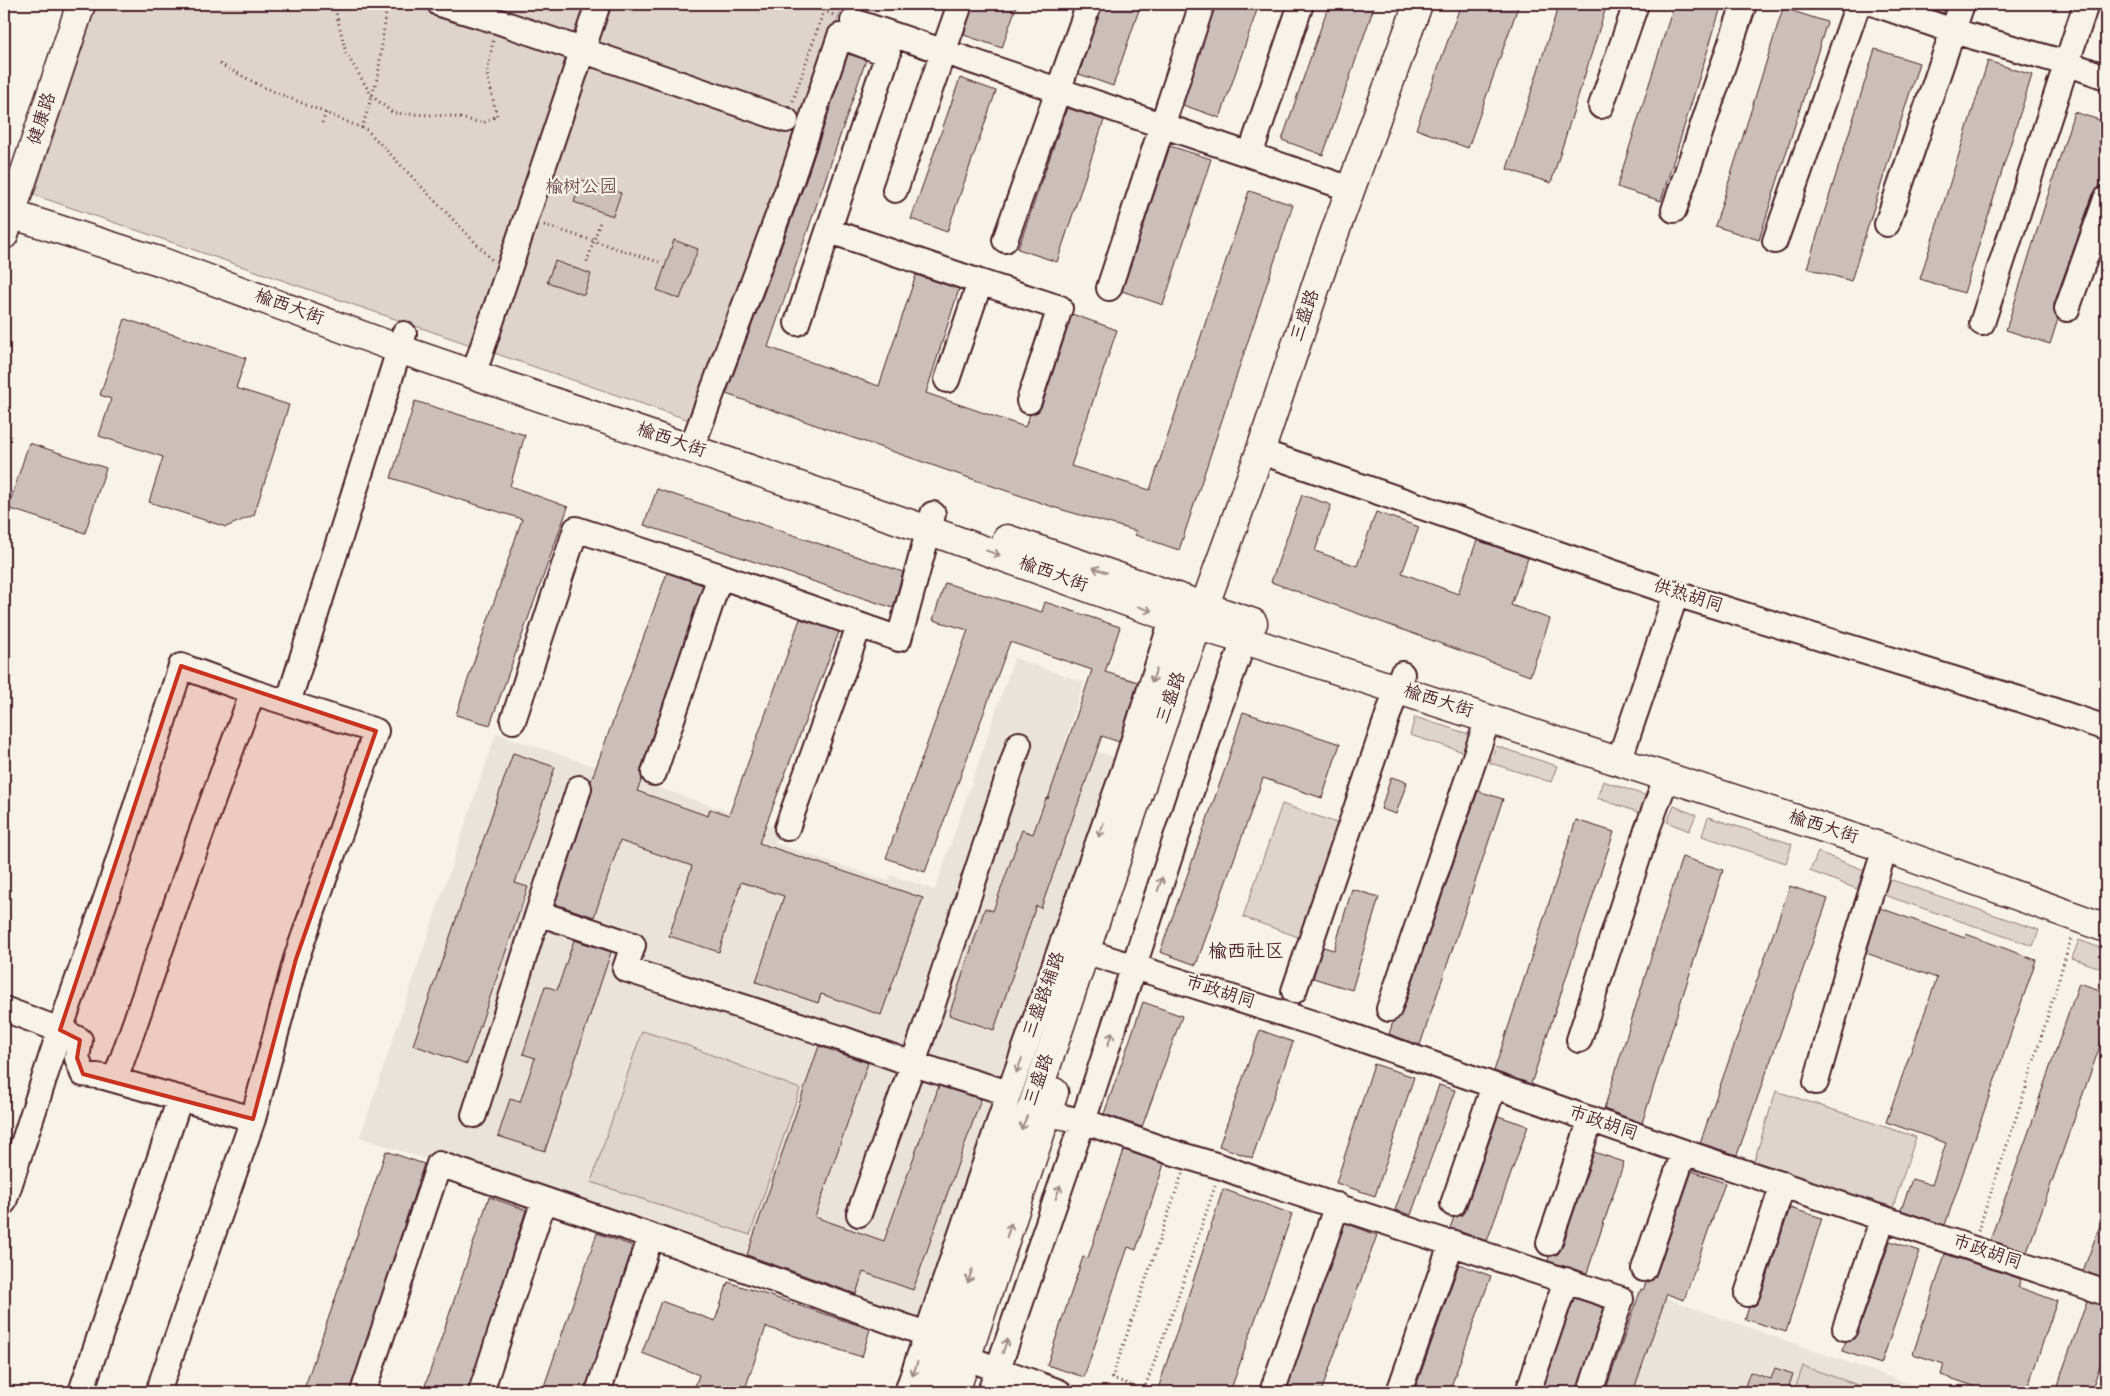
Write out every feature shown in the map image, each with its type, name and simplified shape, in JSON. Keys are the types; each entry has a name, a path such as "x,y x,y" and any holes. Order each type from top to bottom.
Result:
{"main road":[{"name":"健康路","path":"7,209 66,4"},
{"name":"健康路","path":"7,209 81,4"},
{"name":"三盛路","path":"929,1392 952,1346 1047,1114 1351,188 1418,4"},
{"name":"三盛路","path":"954,1392 952,1346 1024,1123 1032,1108 1101,900 1273,456 1432,4"},
{"name":"榆西大街","path":"7,209 402,341 1176,607 1400,681 1623,749 2106,913"},
{"name":"榆西大街","path":"402,341 479,358 697,433 930,522"},
{"name":"榆西大街","path":"1400,681 1488,719 1885,848 2106,928"}],"street":[{"path":"440,4 497,21 582,52 786,120"},
{"path":"479,358 598,4"},
{"path":"895,190 960,4"},
{"path":"1005,240 1089,4"},
{"path":"1109,288 1202,4"},
{"path":"1250,155 1301,4"},
{"path":"1601,106 1636,4"},
{"path":"1674,210 1744,4"},
{"path":"1775,241 1858,4"},
{"path":"1875,4 1953,31 2066,63 2106,77"},
{"path":"1887,224 1962,4"},
{"path":"1982,324 2086,4"},
{"path":"853,22 1351,188"},
{"path":"697,433 792,178 840,36 888,54 830,231 797,323"},
{"path":"2067,309 2106,199"},
{"path":"830,231 1060,308 1029,401"},
{"path":"947,380 980,282"},
{"path":"288,703 402,341"},
{"name":"供热胡同","path":"1273,456 1676,594 2009,696 2106,728"},
{"path":"513,721 576,529 720,576 899,639 930,522"},
{"path":"654,773 720,576"},
{"path":"1623,749 1676,594"},
{"name":"三盛路辅路","path":"907,1392 952,1346 1009,1093 1126,764 1176,607"},
{"path":"787,828 859,626"},
{"path":"993,1381 1135,965 1213,725 1248,631"},
{"path":"4,1202 60,1030 109,890 181,666 253,692 376,731 296,959 253,1118 158,1392"},
{"path":"1294,991 1400,681"},
{"path":"115,1080 216,787 253,692"},
{"path":"1389,1009 1488,719"},
{"path":"859,1214 913,1064 1019,744"},
{"path":"1578,1040 1647,830 1667,776"},
{"path":"474,1116 579,788"},
{"path":"1816,1082 1854,947 1885,848"},
{"path":"538,913 633,945 625,969 844,1039 913,1064 1009,1093"},
{"name":"市政胡同","path":"1100,956 1135,965 1338,1031 1684,1152 2106,1293"},
{"path":"4,1009 60,1030 80,1040 77,1058 83,1074 115,1080 253,1118"},
{"path":"1453,1204 1494,1086"},
{"path":"81,1392 180,1098"},
{"path":"1047,1114 1083,1120 1188,1157 1222,1166 1621,1299 1590,1392"},
{"path":"1549,1243 1591,1119"},
{"path":"1644,1269 1684,1152"},
{"path":"363,1392 439,1164 651,1236 952,1346 993,1381 1059,1392"},
{"path":"1747,1294 1783,1184"},
{"path":"481,1392 544,1200"},
{"path":"1272,1392 1337,1205"},
{"path":"1845,1328 1883,1218"},
{"path":"598,1392 651,1236"},
{"path":"1399,1392 1452,1242"},
{"path":"1528,1392 1566,1280"}],"path":[{"path":"334,4 346,54 372,96 393,112 450,116 483,123 498,116 487,74 497,21"},
{"path":"362,128 378,76 387,4"},
{"path":"786,120 826,4"},
{"path":"220,64 263,87 367,130 506,274"},
{"path":"322,123 326,113"},
{"path":"525,218 659,262"},
{"path":"587,262 600,222"},
{"path":"1972,1248 2063,969 2076,918"},
{"path":"1188,1157 1112,1378 1144,1390 1178,1297 1222,1166"}],"highlighted area":[{"path":"181,666 376,731 296,959 253,1119 83,1074 77,1058 80,1040 60,1030"}],"shaded area":[{"path":"1014,658 1084,682 1065,741 1119,759 927,1330 360,1137 496,733 780,829 775,843 888,881 891,875 935,890"},
{"path":"1665,1298 1932,1392 1633,1392"}],"green space":[{"name":"榆树公园","path":"97,4 843,4 695,422 34,195"},
{"path":"1415,717 1475,736 1470,754 1410,735"},
{"path":"1496,746 1557,766 1551,782 1490,763"},
{"path":"1603,781 1650,797 1644,814 1597,798"},
{"path":"1282,804 1340,824 1301,938 1243,917"},
{"path":"1674,806 1696,815 1689,831 1667,822"},
{"path":"1708,817 1792,844 1786,863 1702,836"},
{"path":"1818,852 1864,870 1857,889 1810,871"},
{"path":"1886,878 2039,930 2033,946 1881,894"},
{"path":"2079,940 2106,950 2106,970 2072,958"},
{"path":"642,1031 681,1043 800,1089 750,1235 591,1182"},
{"path":"1776,1091 1916,1137 1893,1207 1754,1161"},
{"path":"1803,1366 1878,1392 1794,1392"}],"building":[{"path":"973,4 1017,4 1002,48 964,35"},
{"path":"1102,4 1141,4 1113,86 1079,74"},
{"path":"1215,4 1259,4 1220,118 1183,105"},
{"path":"1329,4 1375,4 1323,155 1282,140"},
{"path":"1461,4 1519,4 1468,148 1416,129"},
{"path":"1559,4 1607,4 1551,183 1507,169"},
{"path":"1674,4 1722,4 1661,201 1617,187"},
{"path":"1916,4 1946,4 1943,13"},
{"path":"1783,8 1827,22 1759,240 1715,226"},
{"path":"1875,49 1919,63 1851,281 1807,268"},
{"path":"848,54 866,60 768,347 879,386 916,275 959,289 926,393 1025,427 1030,414 1038,412 1042,405 1072,314 1117,330 1071,466 1150,490 1249,191 1293,205 1179,550 1135,535 1136,531 1056,508 726,394 805,183"},
{"path":"1988,61 2032,75 1964,293 1920,279"},
{"path":"960,78 996,91 947,232 911,219"},
{"path":"1067,108 1104,120 1057,262 1018,249"},
{"path":"2074,112 2106,122 2106,164 2099,188 2093,194 2054,304 2054,312 2058,319 2050,344 2006,330"},
{"path":"1170,146 1211,159 1163,305 1122,291"},
{"path":"582,180 621,193 613,216 574,202"},
{"path":"674,240 698,249 680,299 657,290"},
{"path":"555,261 591,274 584,295 547,282"},
{"path":"125,319 246,358 236,388 289,405 254,515 226,527 149,502 163,457 99,436 111,399 100,395"},
{"path":"415,401 525,435 510,486 568,507 490,725 456,715 522,519 391,478"},
{"path":"29,443 106,468 85,533 8,508"},
{"path":"657,489 903,572 893,608 644,525"},
{"path":"1302,495 1331,505 1315,551 1357,566 1376,512 1419,527 1402,573 1458,594 1477,540 1528,558 1511,605 1550,619 1530,676 1271,582"},
{"path":"667,573 703,585 641,769 642,779 637,791 708,816 710,809 729,815 800,619 839,632 759,843 923,898 881,1015 821,994 818,1003 756,982 784,896 741,882 719,952 669,936 692,866 620,841 594,917 555,904 592,792 591,781"},
{"path":"945,583 1042,612 1045,602 1120,627 1105,672 1138,682 1119,742 1102,736 1041,908 1036,906 994,1030 949,1015 985,908 993,911 1022,830 1033,834 1046,798 1048,799 1092,670 1010,642 925,872 886,858 968,630 933,620"},
{"path":"1243,712 1340,744 1322,798 1263,778 1196,965 1160,952 1226,766"},
{"path":"513,753 555,767 515,883 528,887 467,1064 413,1045"},
{"path":"1391,777 1407,782 1396,814 1381,809"},
{"path":"1478,791 1503,799 1420,1045 1389,1034 1393,1022 1402,1013"},
{"path":"1576,820 1614,832 1531,1084 1494,1071"},
{"path":"1682,857 1723,870 1642,1123 1604,1109"},
{"path":"1790,886 1828,899 1737,1155 1700,1143"},
{"path":"1352,889 1379,897 1352,990 1313,978 1323,947 1334,950"},
{"path":"1880,908 1965,938 1966,934 2036,960 1945,1225 1901,1210 1912,1179 1932,1185 1946,1143 1886,1122 1937,978 1866,953"},
{"path":"574,940 611,952 545,1151 498,1136 510,1099 520,1102 535,1058 523,1054 545,986 557,990"},
{"path":"2079,983 2106,992 2106,1029 2027,1252 1990,1240"},
{"path":"1143,1002 1182,1016 1142,1127 1104,1114"},
{"path":"1260,1030 1293,1042 1252,1158 1219,1146"},
{"path":"819,1046 868,1063 815,1217 884,1241 939,1086 981,1099 913,1290 863,1272 856,1294 747,1255"},
{"path":"1374,1064 1414,1077 1375,1196 1336,1183"},
{"path":"1439,1085 1455,1090 1411,1215 1395,1210"},
{"path":"1498,1116 1528,1126 1487,1241 1450,1228 1454,1217 1462,1215 1466,1209"},
{"path":"1124,1150 1164,1164 1136,1250 1128,1247 1084,1377 1047,1365 1083,1257 1088,1258"},
{"path":"386,1151 424,1164 350,1392 303,1392"},
{"path":"1594,1152 1624,1162 1587,1273 1548,1261 1549,1256 1558,1254 1562,1247"},
{"path":"1692,1171 1725,1183 1684,1300 1667,1294 1633,1392 1605,1392 1641,1289 1643,1290 1646,1283 1653,1280 1657,1273"},
{"path":"1223,1189 1292,1214 1230,1392 1157,1392"},
{"path":"489,1197 526,1210 468,1392 423,1392"},
{"path":"1790,1208 1822,1218 1786,1332 1745,1319 1749,1307 1756,1305 1760,1298"},
{"path":"2106,1212 2106,1279 2083,1271"},
{"path":"1345,1223 1377,1235 1321,1392 1286,1392"},
{"path":"597,1233 633,1246 585,1392 542,1392"},
{"path":"1890,1241 1920,1251 1881,1364 1842,1351 1846,1341 1854,1339 1858,1332"},
{"path":"1945,1254 2021,1279 2018,1287 2057,1301 2026,1392 1972,1392 1974,1386 1941,1375 1944,1364 1913,1354"},
{"path":"1459,1264 1491,1276 1449,1392 1414,1392"},
{"path":"728,1282 870,1329 862,1357 766,1327 744,1392 693,1392 699,1375 642,1353 661,1301 715,1321"},
{"path":"1574,1298 1604,1308 1577,1392 1542,1392"},
{"path":"2087,1301 2106,1306 2106,1347 2091,1392 2055,1392"},
{"path":"1775,1368 1793,1374 1789,1386 1802,1390 1802,1392 1743,1392 1750,1372 1771,1379"}],"district":[{"name":"榆西社区","path":"1246,952"}]}
